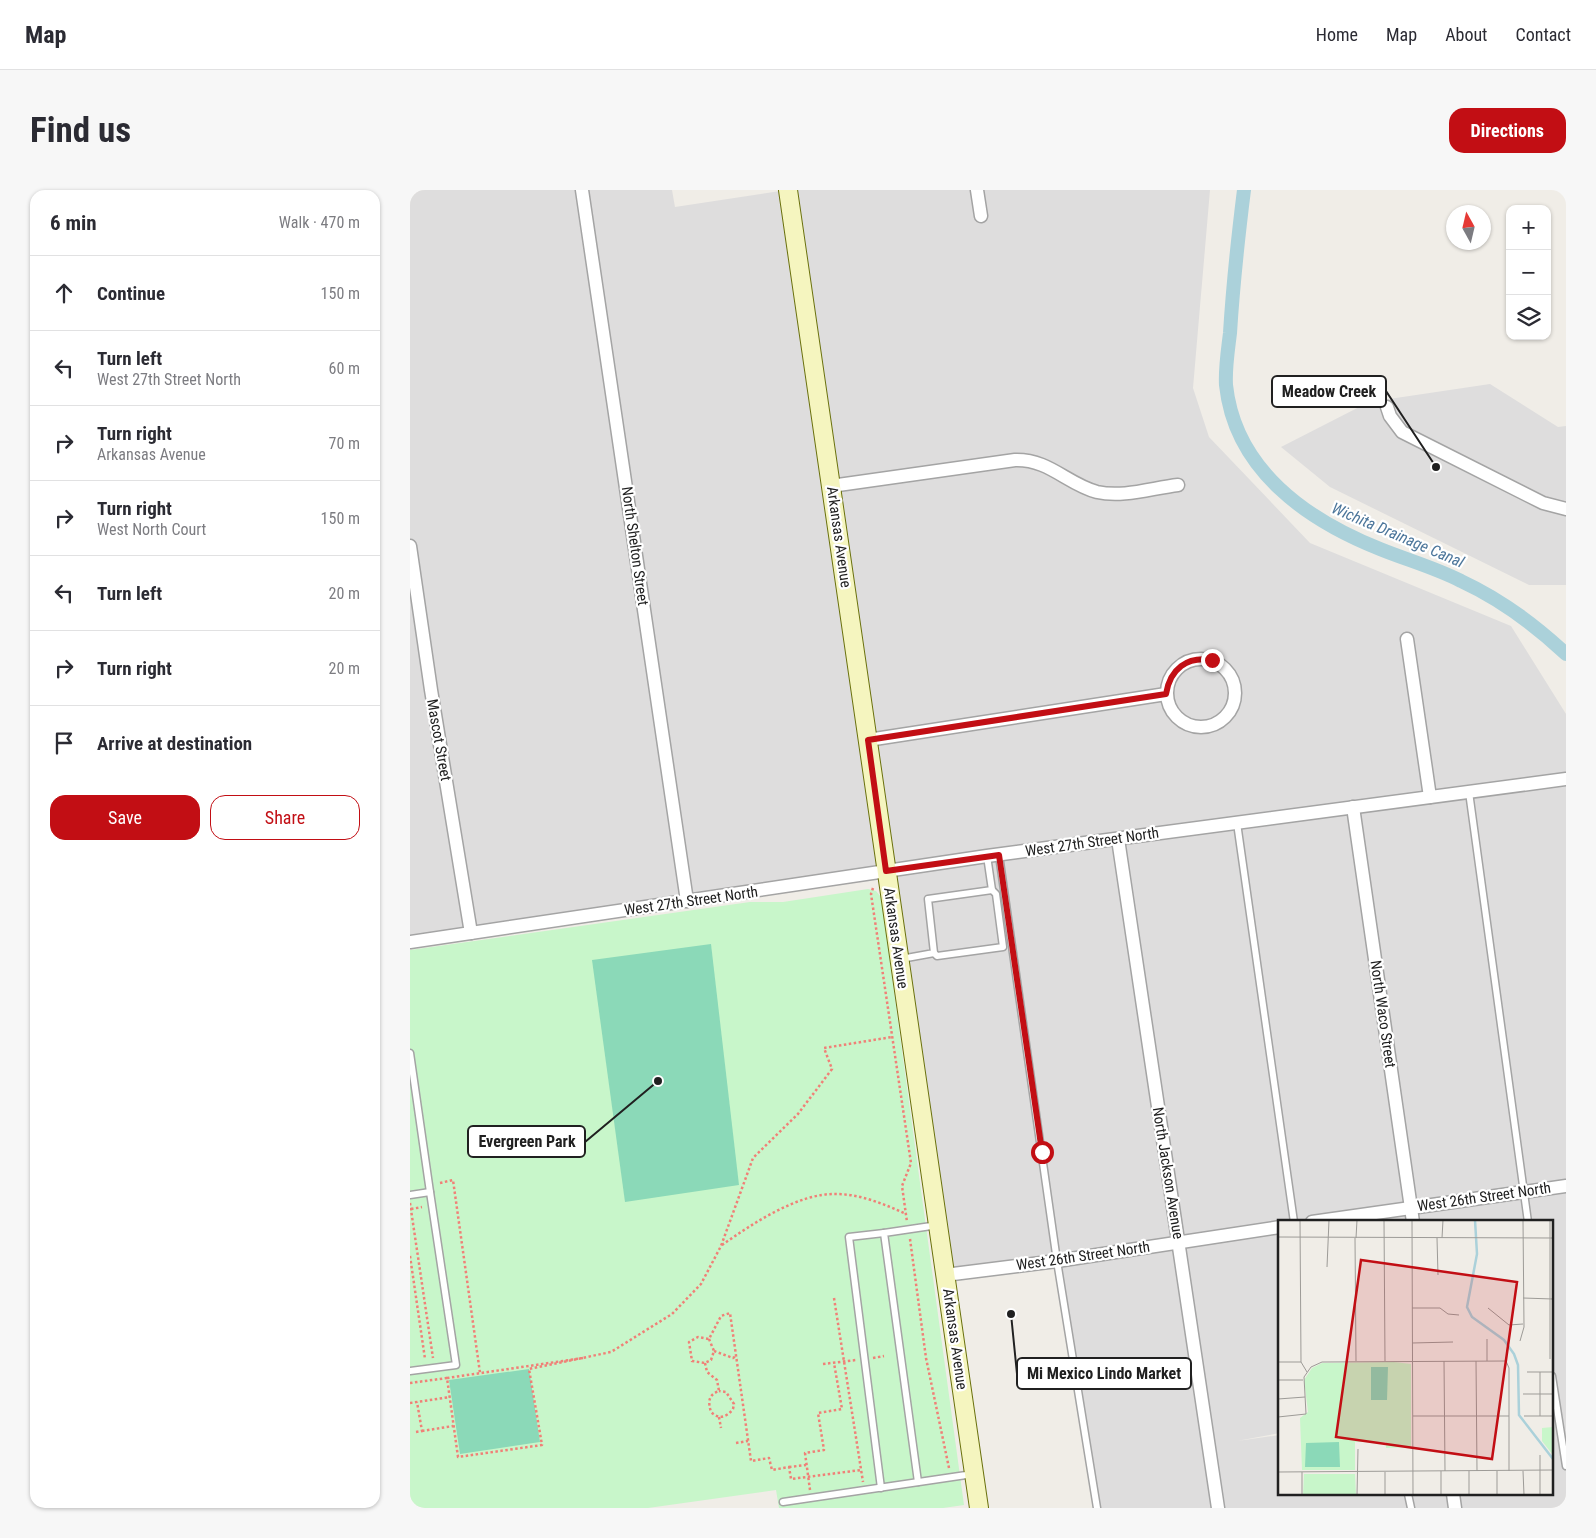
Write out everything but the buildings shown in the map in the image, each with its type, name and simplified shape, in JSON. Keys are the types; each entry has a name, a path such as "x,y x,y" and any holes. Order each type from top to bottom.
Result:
{"street":[{"name":"North Shelton Street","path":"582,190 687,901"},
{"name":"Arkansas Avenue","path":"788,190 868,740 878,873 899,959 979,1508"},
{"path":"977,190 981,216"},
{"path":"1387,408 1402,432 1543,503 1566,509"},
{"path":"831,486 1015,460 1030,460 1048,467 1083,487 1098,492 1120,494 1178,485"},
{"name":"Mascot Street","path":"410,546 431,690 472,933"},
{"path":"1407,638 1430,797"},
{"path":"1201,659 1212,660 1229,673 1234,684 1236,696 1233,707 1227,717 1217,724 1206,728 1194,728 1174,716 1168,705 1166,694 1168,683 1180,665 1201,659"},
{"path":"868,740 1166,694"},
{"name":"West 27th Street North","path":"410,942 993,856 1566,779"},
{"name":"North Waco Street","path":"1353,807 1413,1220"},
{"name":"North Jackson Avenue","path":"1118,839 1218,1508"},
{"name":"West 26th Street North","path":"1326,1220 1566,1186"},
{"name":"West 26th Street North","path":"946,1275 1057,1261 1278,1227"}],"lane":[{"path":"1469,792 1528,1220"},
{"path":"1237,823 1294,1220"},
{"path":"899,959 934,953 937,956 1003,947 996,894 992,890 993,856"},
{"path":"993,856 1097,1508"},
{"path":"934,953 928,899 992,890"},
{"path":"410,1053 456,1365 410,1371"},
{"path":"410,1195 430,1192"},
{"path":"881,1488 849,1237 938,1225"},
{"path":"884,1233 918,1482"},
{"path":"1554,1389 1566,1466"},
{"path":"783,1502 974,1473"}],"path":[{"path":"878,873 892,1037 911,1162 902,1186 926,1358 950,1477"},
{"path":"447,1378 458,1457 542,1445 529,1369 611,1352 672,1314 700,1284 721,1246 753,1158 798,1114 832,1069 824,1048 892,1037"},
{"path":"440,1183 453,1180 480,1373"},
{"path":"721,1246 750,1226 777,1212 808,1199 835,1194 865,1198 906,1214"},
{"path":"410,1201 433,1358"},
{"path":"411,1208 424,1207"},
{"path":"410,1256 425,1359"},
{"path":"834,1298 864,1490"},
{"path":"709,1339 721,1316 730,1313 750,1461 769,1458 772,1470 806,1465"},
{"path":"698,1337 709,1339 714,1351 711,1360 706,1363 692,1361 689,1342 698,1337"},
{"path":"714,1351 733,1358 736,1356"},
{"path":"410,1383 583,1358"},
{"path":"706,1363 707,1372 717,1380 718,1391"},
{"path":"810,1490 805,1453 824,1450 818,1412 842,1409 834,1363"},
{"path":"719,1417 734,1409 733,1402 726,1392 718,1391 712,1395 709,1404 711,1412 719,1417 721,1428"},
{"path":"410,1403 450,1397"},
{"path":"733,1402 742,1401"},
{"path":"417,1402 422,1431"},
{"path":"416,1432 454,1426"},
{"path":"736,1443 748,1441"},
{"path":"789,1467 791,1478 861,1470"}],"shaded area":[{"path":"410,190 672,190 675,207 787,190 1210,190 1193,388 1209,437 1310,543 1511,626 1566,714 1566,1508 1097,1508 1057,1261 945,1275 886,872 410,944"},
{"path":"1490,384 1558,427 1566,426 1566,585 1529,585 1330,487 1281,447 1369,402"}],"green space":[{"path":"868,889 876,891 881,897 964,1505 943,1508 779,1508 776,1490 648,1508 410,1508 410,950 750,902 783,902"},
{"path":"711,944 739,1185 625,1202 592,960"},
{"path":"529,1369 540,1442 460,1454 449,1380"}],"waterway":[{"name":"Wichita Drainage Canal","path":"1244,190 1234,279 1226,385 1232,415 1244,442 1259,467 1279,488 1302,507 1326,523 1380,549 1442,572 1490,596 1516,613 1566,654"}],"place":[{"name":"Meadow Creek","path":"1436,467"},
{"name":"Evergreen Park","path":"658,1081"},
{"name":"Mi Mexico Lindo Market","path":"1011,1314"}],"route":[{"path":"1042,1152 999,855 886,871 868,740 1166,694 1168,683 1180,665 1190,660 1212,660"}]}
